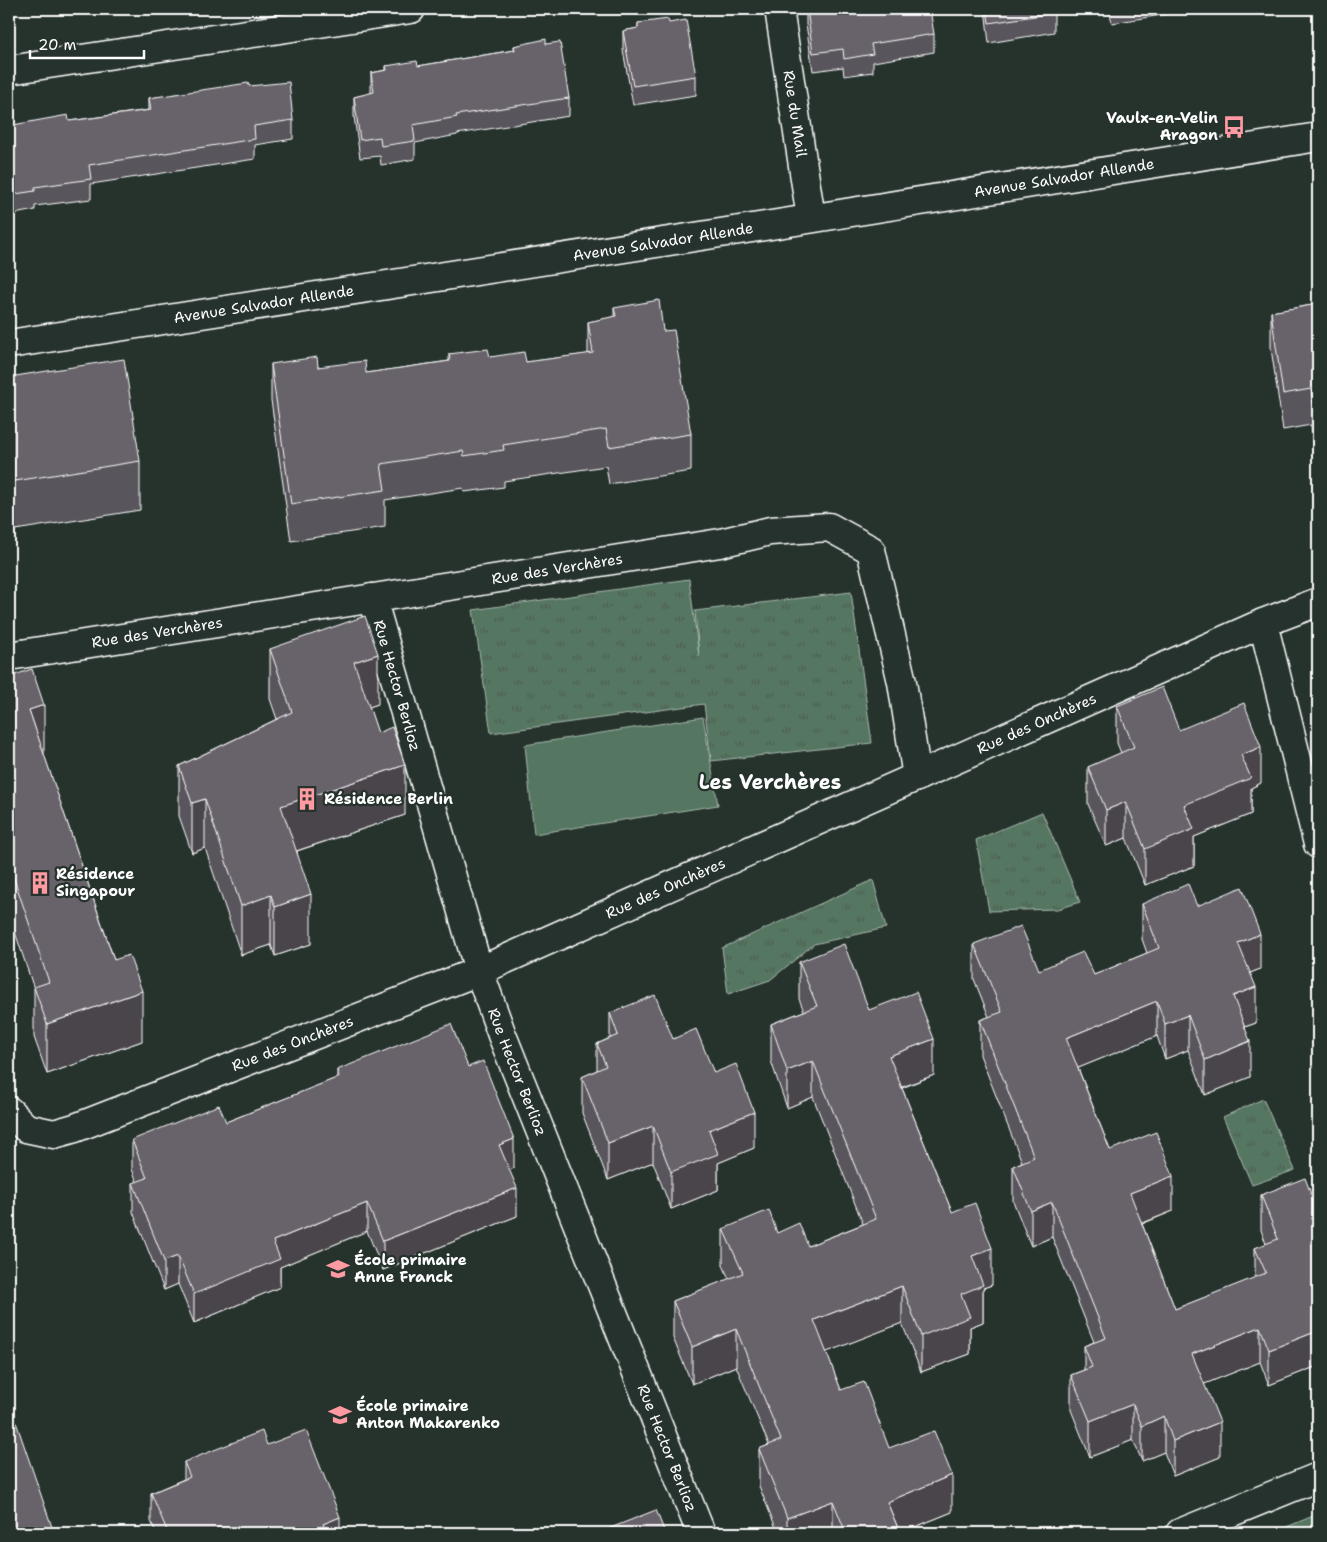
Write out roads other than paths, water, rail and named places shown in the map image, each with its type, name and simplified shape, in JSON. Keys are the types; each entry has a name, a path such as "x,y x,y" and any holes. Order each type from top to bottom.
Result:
{"street":[{"path":"9,70 326,15 411,9"},
{"name":"Rue du Mail","path":"779,9 811,218"},
{"name":"Avenue Salvador Allende","path":"9,344 1318,137"},
{"name":"Rue des Verchères","path":"9,656 720,543 770,531 829,527 871,550 902,682 918,776"},
{"name":"Rue Hector Berlioz","path":"372,598 478,971 702,1533"},
{"name":"Rue des Onchères","path":"9,1110 26,1128 54,1134 75,1128 478,971 1264,623 1318,602"},
{"path":"1264,623 1318,844"},
{"path":"1180,1533 1318,1477"}],"place":[{"name":"Vaulx-en-Velin Aragon","path":"1234,127"},
{"name":"Résidence Berlin","path":"307,799"},
{"name":"Résidence Singapour","path":"40,883"},
{"name":"École primaire Anne Franck","path":"338,1269"},
{"name":"École primaire Anton Makarenko","path":"340,1415"}],"district":[{"name":"Les Verchères","path":"770,782"}]}
